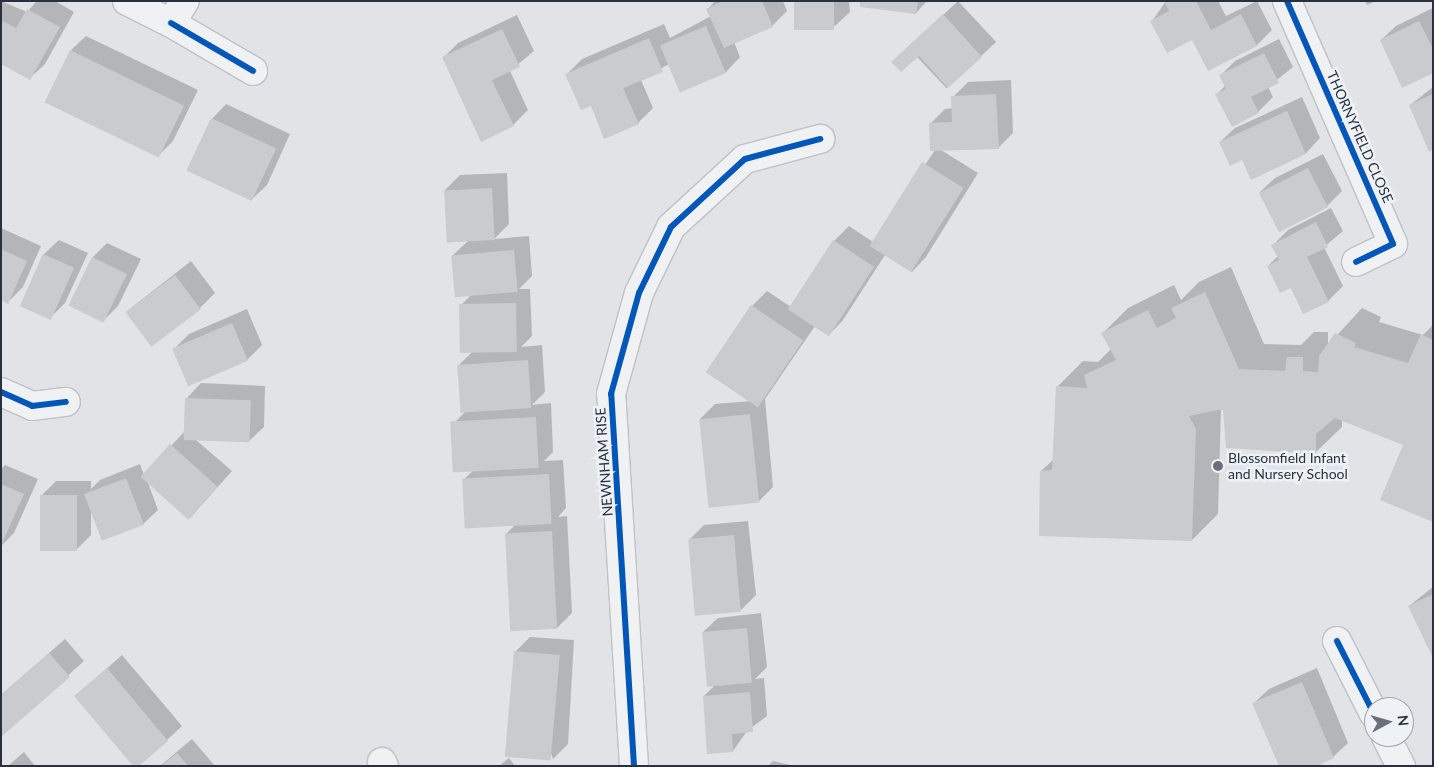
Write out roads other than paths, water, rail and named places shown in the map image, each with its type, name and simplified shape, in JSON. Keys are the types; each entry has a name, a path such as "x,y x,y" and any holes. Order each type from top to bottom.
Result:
{"street":[{"path":"127,1 178,12 253,71"},
{"name":"THORNYFIELD CLOSE","path":"1287,1 1393,244 1356,262"},
{"name":"NEWNHAM RISE","path":"634,766 612,394 639,293 670,227 745,159 820,139"},
{"path":"1,392 32,406 66,402"},
{"path":"1337,641 1365,697"},
{"path":"1391,747 1401,766"}],"place":[{"name":"Blossomfield Infant and Nursery School","path":"1218,466"}]}
